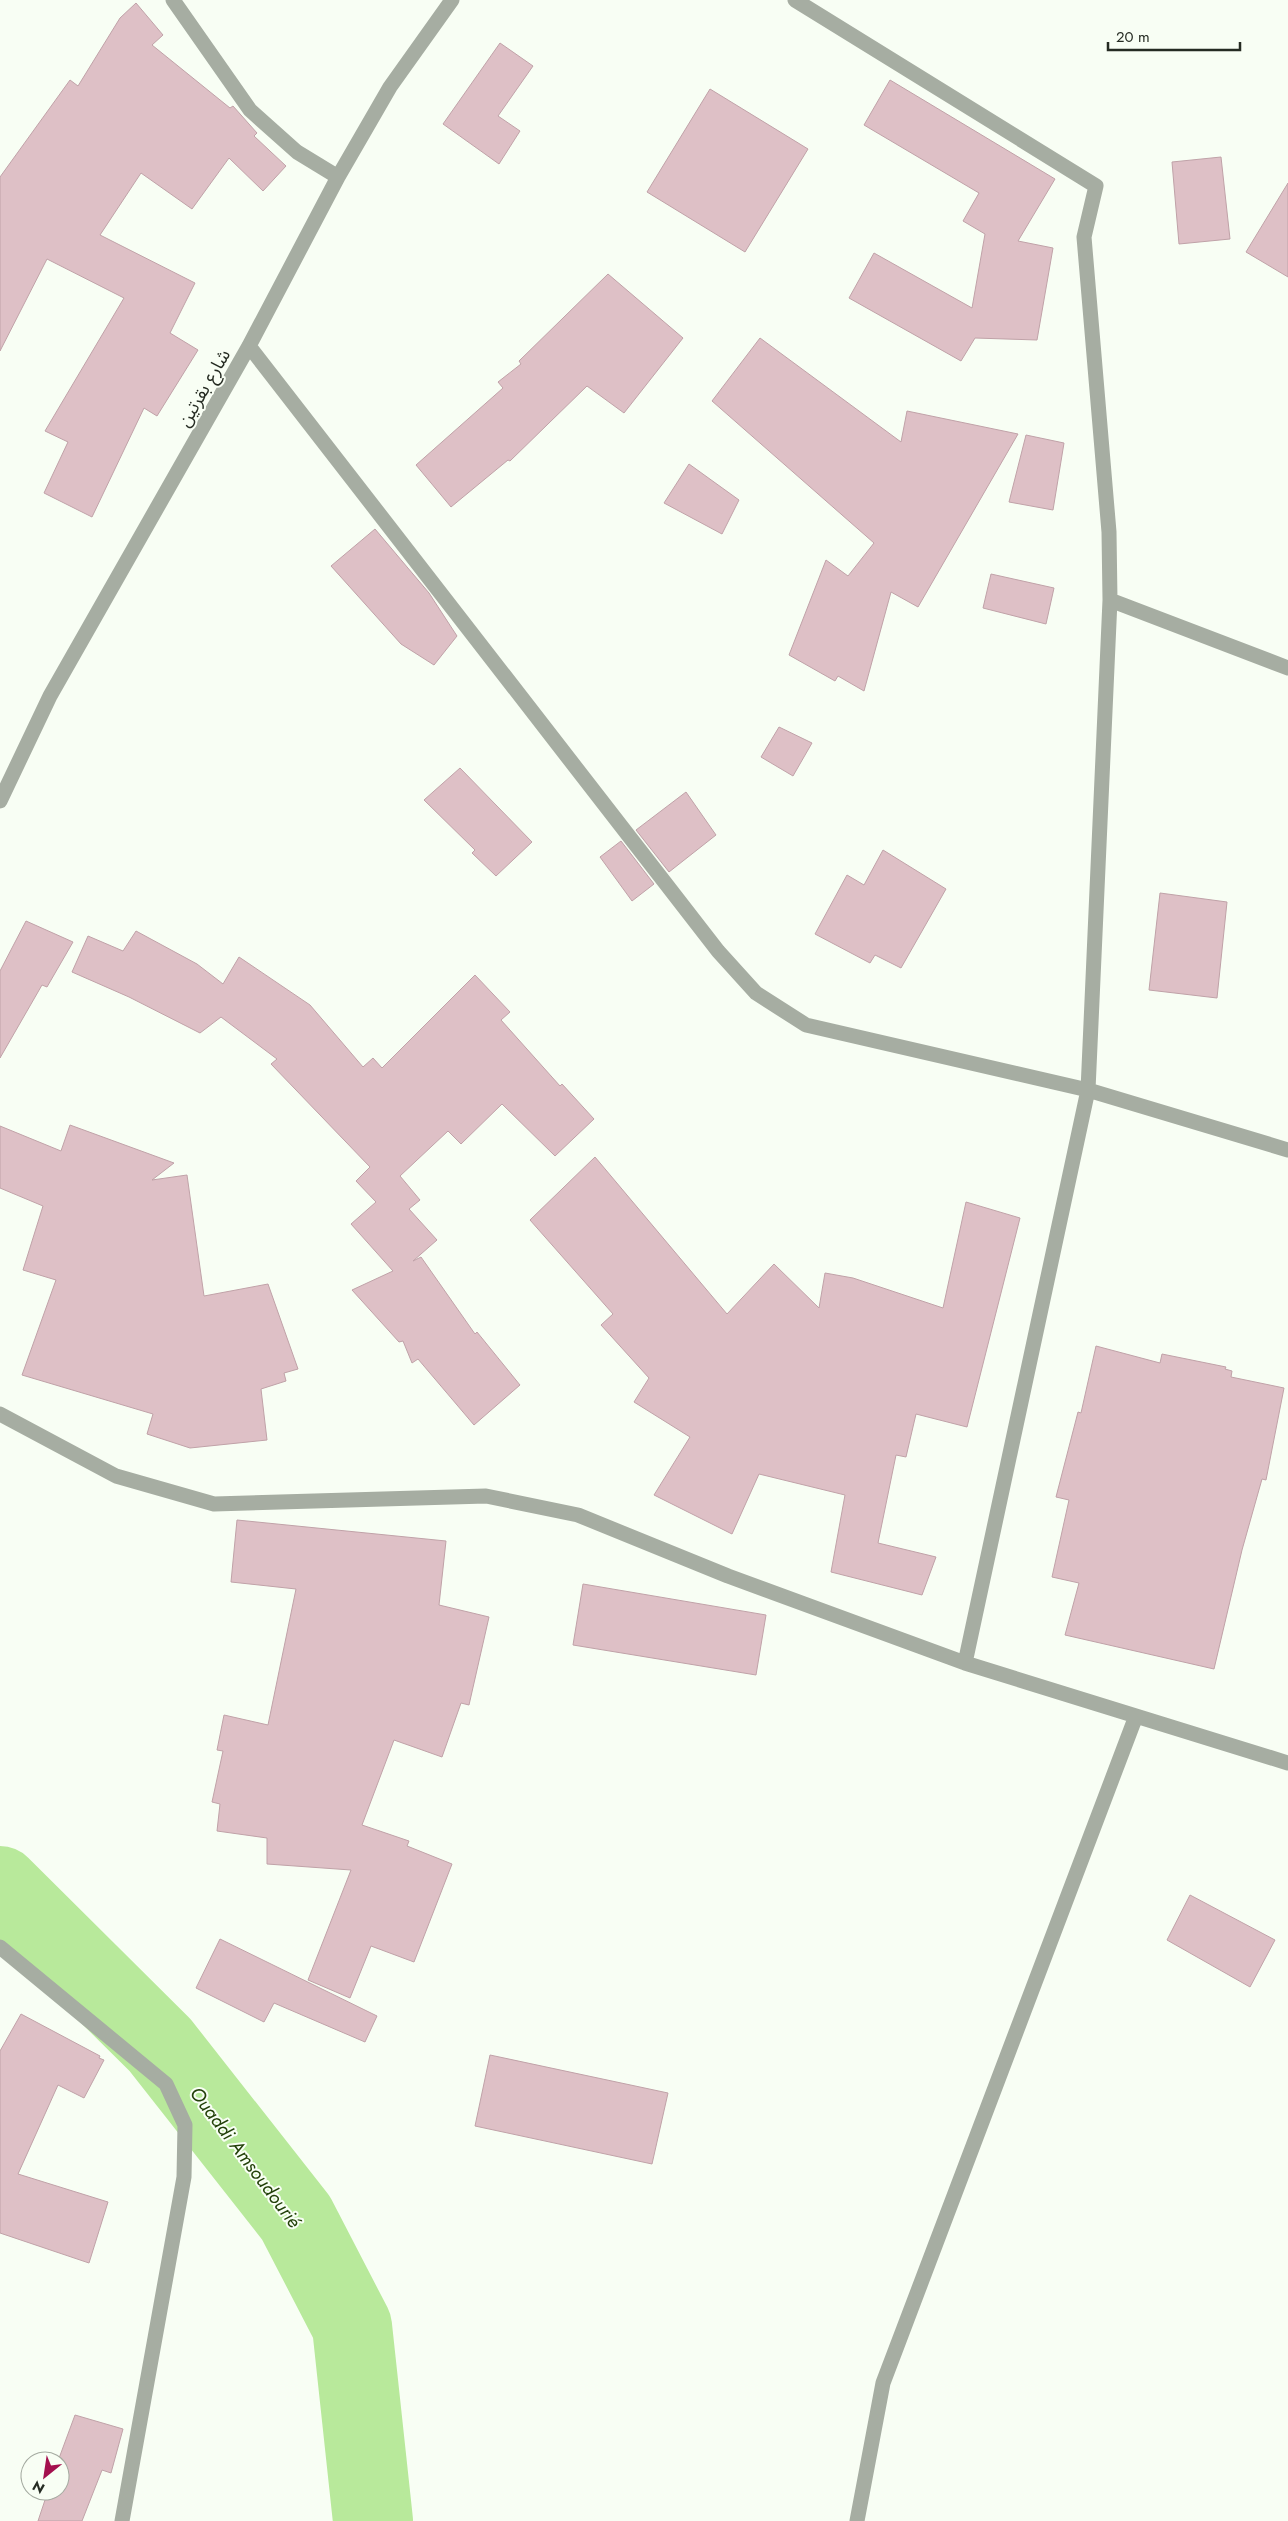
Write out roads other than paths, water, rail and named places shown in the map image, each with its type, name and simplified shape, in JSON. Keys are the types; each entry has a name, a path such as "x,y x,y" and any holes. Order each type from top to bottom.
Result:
{"street":[{"path":"174,0 250,110 297,152 338,177"},
{"name":"شارع بقرتين","path":"0,801 50,696 250,346 338,177 390,87 452,0"},
{"path":"795,0 1096,186 1084,238 1109,532 1110,600 1088,1090 965,1663"},
{"path":"250,346 706,935 756,993 806,1025 1088,1090 1288,1150"},
{"path":"1110,600 1288,668"},
{"path":"0,1414 116,1476 214,1504 486,1496 578,1515 728,1576 965,1663 1288,1763"},
{"path":"857,2521 883,2383 1136,1716"},
{"path":"0,1947 166,2084 185,2124 184,2176 122,2521"}],"waterway":[{"name":"Ouaddi Amsoudourié","path":"0,1886 160,2045 296,2218 352,2326 373,2521"}]}
